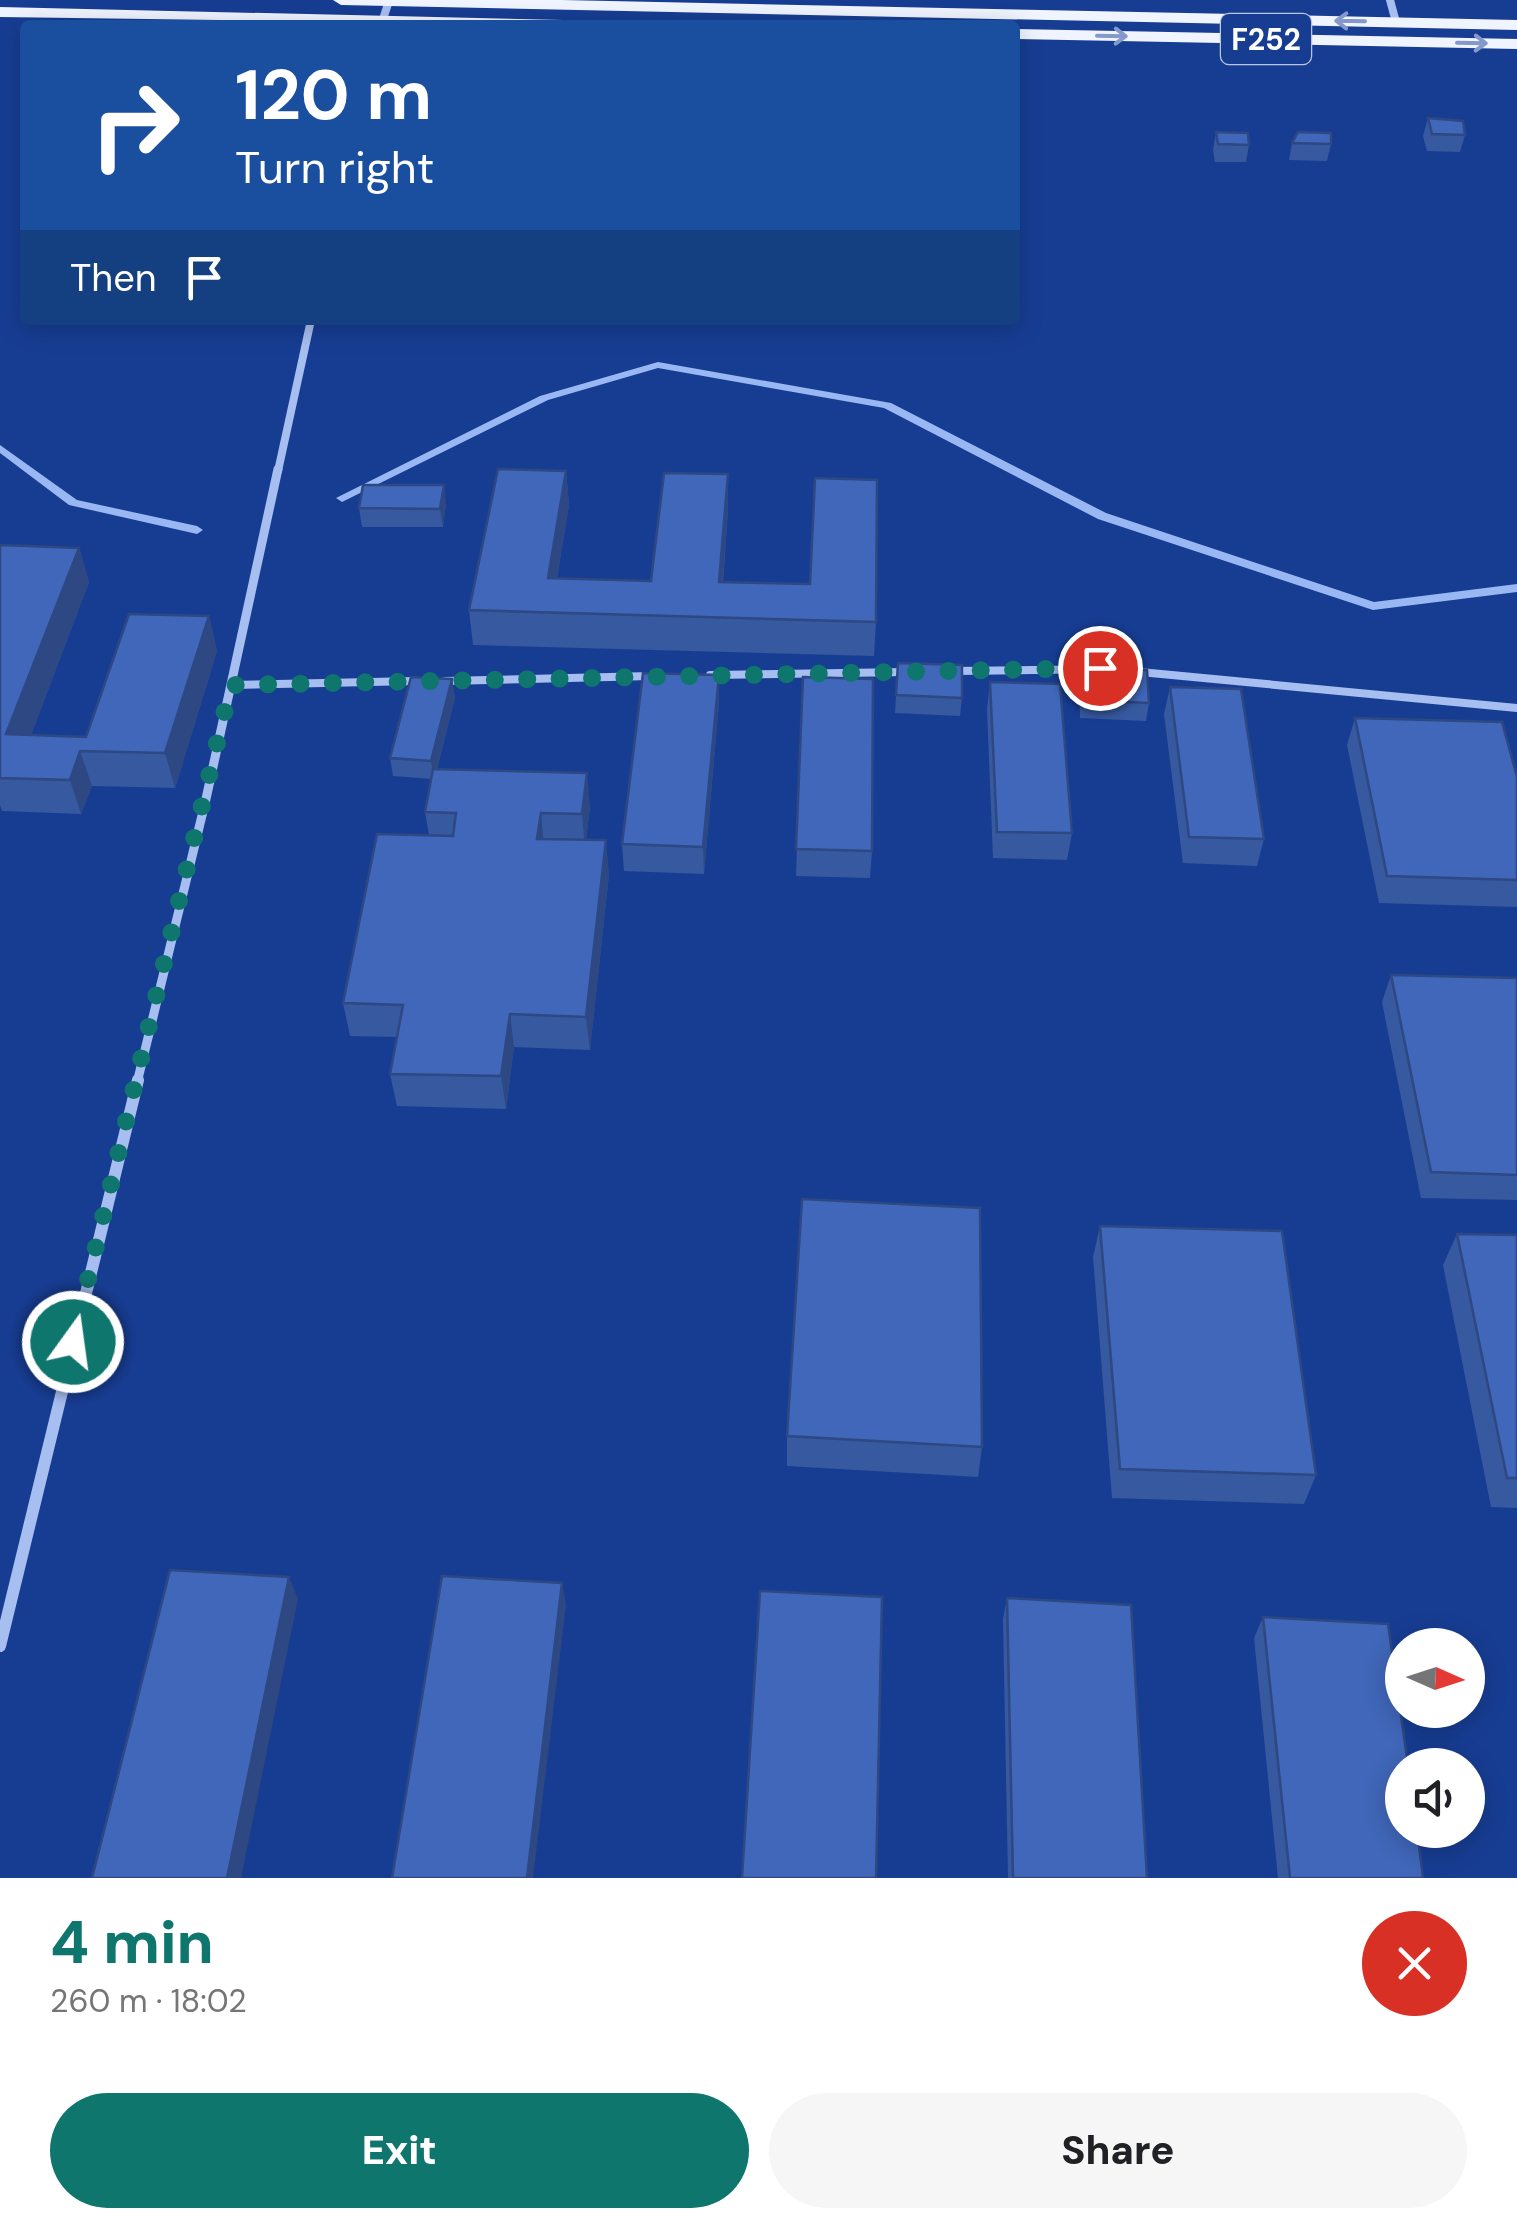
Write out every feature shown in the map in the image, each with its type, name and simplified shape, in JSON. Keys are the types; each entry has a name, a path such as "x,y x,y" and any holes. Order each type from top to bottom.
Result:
{"main road":[{"name":"F252","path":"341,0 1517,25"},
{"path":"0,12 277,20"},
{"name":"F252","path":"1020,34 1517,44"}],"street":[{"path":"1390,0 1396,22"},
{"path":"0,1646 231,685 310,325"}],"lane":[{"path":"945,671 1100,668 1517,708"},
{"path":"694,676 926,671"},
{"path":"443,681 655,676"},
{"path":"231,685 424,681"}],"building":[{"path":"1428,118 1463,121 1465,135 1432,134"},
{"path":"1216,132 1248,133 1249,145 1218,144"},
{"path":"1298,132 1331,133 1331,144 1292,143"},
{"path":"498,469 566,471 548,578 651,581 664,473 728,474 719,582 810,584 815,478 877,480 876,622 469,610"},
{"path":"363,485 444,485 440,509 359,508"},
{"path":"0,545 79,548 6,734 86,737 129,614 209,616 165,753 80,751 70,780 0,778"},
{"path":"898,663 962,665 962,698 896,695"},
{"path":"1082,668 1147,670 1149,703 1082,700"},
{"path":"643,673 719,675 703,847 622,844"},
{"path":"411,677 452,679 431,761 390,758"},
{"path":"803,677 873,679 872,851 796,849"},
{"path":"990,682 1060,684 1072,833 997,832"},
{"path":"1170,687 1241,689 1264,839 1189,837"},
{"path":"1355,718 1502,722 1517,777 1517,880 1387,876"},
{"path":"433,769 587,773 582,814 541,813 537,839 606,840 586,1017 510,1014 501,1076 390,1074 403,1005 343,1003 377,834 453,836 456,813 425,812"},
{"path":"1391,975 1517,978 1517,1175 1431,1172"},
{"path":"802,1199 980,1208 982,1447 787,1436"},
{"path":"1100,1226 1282,1231 1316,1475 1120,1469"},
{"path":"1457,1234 1517,1235 1517,1478 1507,1478"},
{"path":"170,1570 289,1577 227,1878 92,1878"},
{"path":"442,1576 562,1583 527,1878 392,1878"},
{"path":"760,1591 882,1597 876,1878 742,1878"},
{"path":"1007,1598 1131,1605 1147,1878 1013,1878"},
{"path":"1263,1617 1388,1624 1385,1728 1403,1728 1406,1748 1385,1748 1385,1848 1419,1848 1423,1878 1290,1878"}],"waterway":[{"path":"342,498 544,398 658,365 887,405 1102,516 1373,606 1517,588"},
{"path":"0,448 73,503 197,530"}],"route":[{"path":"73,1342 231,685 1100,668"}]}
